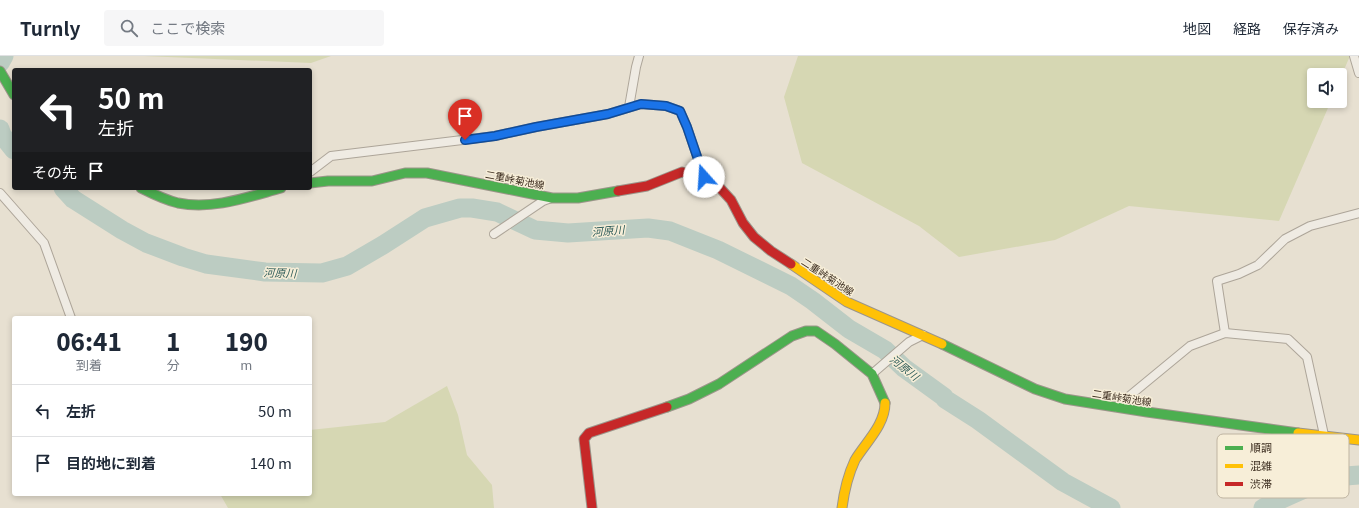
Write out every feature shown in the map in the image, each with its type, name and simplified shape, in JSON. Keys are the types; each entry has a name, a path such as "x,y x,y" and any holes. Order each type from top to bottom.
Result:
{"main road":[{"path":"0,71 12,93"},
{"name":"二重峠菊池線","path":"312,183 328,181 372,181 406,173 427,173 552,198 578,198 647,186 682,172 690,173 704,177 720,188 730,200 743,223 754,237 771,252 847,302 923,335 1035,389 1065,399 1244,426 1315,434"},
{"path":"146,190 161,198 176,203 207,206 223,204 274,190"},
{"path":"592,508 584,439 589,432 688,399 718,384 792,336 806,331 816,331 835,344 872,374 885,404 883,418 855,460 845,488 842,508"},
{"name":"二重峠菊池線","path":"1349,439 1359,440"}],"street":[{"path":"628,107 639,56"},
{"path":"1354,56 1359,73"},
{"path":"312,170 331,156 495,136 608,114 641,104 666,106 680,111 704,177"},
{"path":"0,193 44,244 70,316"},
{"path":"494,234 543,202 552,198"},
{"path":"1225,333 1217,281 1240,274 1258,265 1285,239 1310,226 1359,213"},
{"path":"1116,407 1190,346 1225,333 1288,339 1307,357 1324,434"},
{"path":"872,374 909,342 923,335"}],"green space":[{"path":"144,56 331,56 311,63"},
{"path":"798,56 1350,56 1345,68 1307,68 1307,108 1328,108 1279,221 1129,206 1055,240 959,257 919,226 802,163 784,97"},
{"path":"447,386 458,415 467,455 492,485 494,508 228,508 221,496 312,496 312,430 385,422"}],"waterway":[{"name":"河原川","path":"0,63 4,56"},
{"name":"河原川","path":"0,129 2,135 12,148"},
{"name":"河原川","path":"65,190 73,199 122,230 146,243 206,264 265,272 322,273 347,266 425,218 460,208 472,208 497,212 535,230 568,233 648,228 670,231 718,250 791,286 849,329 885,350 904,368 945,399 978,420 1063,482 1111,508"},
{"name":"河原川","path":"1349,476 1359,475"},
{"name":"河原川","path":"1263,508 1285,498"}],"traffic: fast":[{"path":"0,71 12,92"},
{"path":"312,183 328,181 372,181 405,173 427,173 552,198 578,198 618,191"},
{"path":"145,190 173,202 191,205 230,202 274,190"},
{"path":"667,407 689,399 719,384 792,336 806,331 816,331 835,344 872,374 885,403"},
{"path":"942,344 1035,389 1065,399 1298,433"}],"traffic: slow":[{"path":"791,264 847,302 942,344"},
{"path":"842,508 847,484 855,460 882,419 885,403"},
{"path":"1298,433 1307,434"},
{"path":"1349,439 1359,440"}],"traffic: jam":[{"path":"618,191 647,186 682,172 704,177 720,188 731,200 743,223 754,237 771,251 791,264"},
{"path":"592,508 584,439 589,433 667,407"}],"route":[{"path":"465,140 495,136 608,114 641,104 666,106 680,111 704,177"}]}
